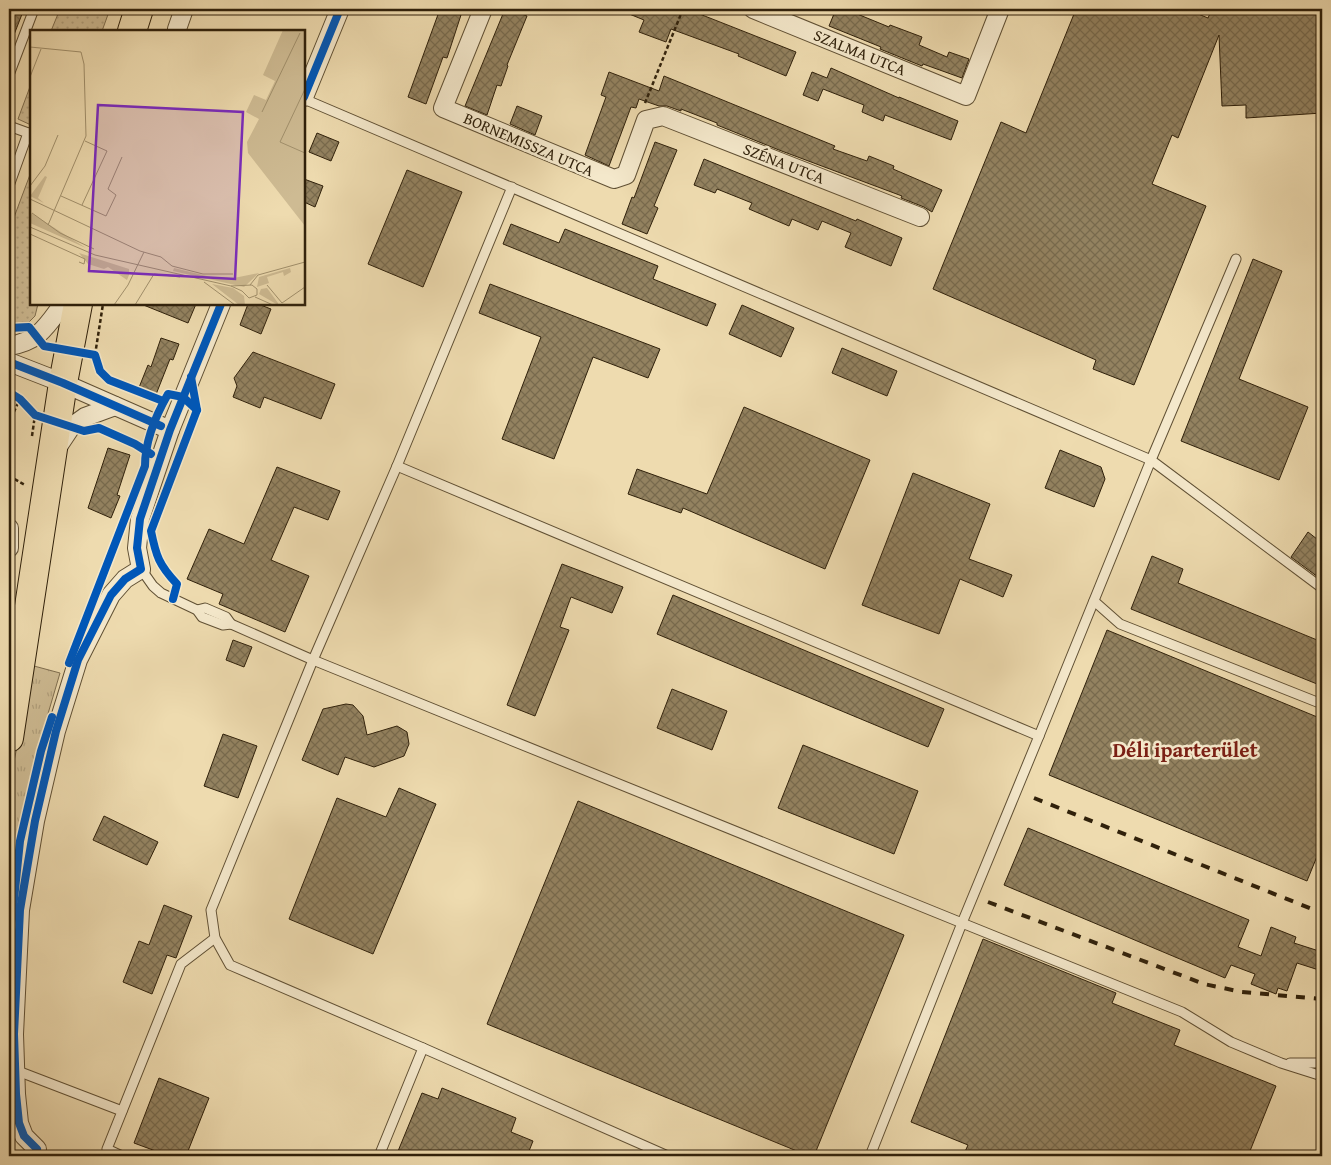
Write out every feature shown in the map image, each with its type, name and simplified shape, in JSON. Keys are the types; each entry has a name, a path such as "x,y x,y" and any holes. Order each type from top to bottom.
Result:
{"main road":[{"path":"132,30 139,9"},
{"path":"9,738 63,384 82,353 78,305"}],"street":[{"path":"177,29 184,9"},
{"path":"305,96 340,9"},
{"name":"BORNEMISSZA UTCA","path":"483,9 444,108 614,180 626,175 646,120"},
{"name":"SZALMA UTCA","path":"753,9 966,96 1000,9"},
{"name":"SZÉNA UTCA","path":"646,120 663,116 920,217"},
{"path":"9,346 23,344 37,337 44,331 62,305"},
{"path":"40,1153 24,1136 19,1123 14,1034 20,910 35,821 56,731 78,660 111,595 125,580 141,569 137,548 140,519 170,430 221,305"},
{"path":"9,362 170,430"},
{"path":"52,454 71,427 85,417 115,406"},
{"path":"9,528 9,548"}],"lane":[{"path":"9,75 34,9"},
{"path":"305,98 1152,460 1322,588"},
{"path":"9,126 30,134 9,186"},
{"path":"512,187 397,466 313,660 211,910 214,938 230,965 668,1156"},
{"path":"870,1156 962,923 1236,259"},
{"path":"397,466 1039,736"},
{"path":"141,569 152,586 161,593 197,610 202,617 223,625 231,624 313,660 1182,1012 1231,1042 1281,1063 1322,1076"},
{"path":"1094,601 1120,624 1322,704"},
{"path":"122,1156 107,1149 181,964 214,938"},
{"path":"379,1156 424,1048"},
{"path":"1281,1063 1322,1063"},
{"path":"15,1070 122,1111"}],"path":[{"path":"646,120 645,104 683,9"},
{"path":"98,363 82,353 103,305"},
{"path":"9,431 12,416 23,402 32,372"},
{"path":"23,402 35,415 57,423"},
{"path":"9,476 25,485"}],"green space":[{"path":"60,9 110,9 102,30 51,30"},
{"path":"30,87 30,125 18,119"},
{"path":"30,175 30,305 38,305 35,316 29,322 9,323 10,228"},
{"path":"34,666 60,673 37,751 15,843 9,893 9,785"}],"building":[{"path":"9,9 24,9 10,45 9,45"},
{"path":"440,9 461,15 447,58 443,57 426,104 408,97"},
{"path":"505,9 527,16 507,65 501,86 497,85 487,115 465,106"},
{"path":"617,9 687,9 796,52 786,76 738,56 739,54 671,29 666,42 639,32 644,20"},
{"path":"836,9 845,9 889,27 890,25 922,37 919,45 947,57 949,52 969,59 962,78 923,64 922,66 829,26"},
{"path":"1076,9 1186,9 1208,18 1212,9 1322,9 1322,113 1246,118 1246,105 1222,106 1219,35 1178,138 1172,135 1152,184 1206,206 1134,385 1093,369 1096,360 933,289 1001,122 1026,133"},
{"path":"831,68 958,121 951,140 885,115 883,121 862,112 864,105 823,89 818,101 803,95 812,72 827,78"},
{"path":"609,72 659,91 664,76 835,146 833,149 867,161 869,156 894,166 893,169 942,190 932,212 901,198 902,196 779,150 681,109 681,111 667,106 659,106 639,99 636,108 631,107 609,166 585,155 606,97 601,95"},
{"path":"517,106 542,116 535,135 510,124"},
{"path":"317,133 339,142 331,161 309,152"},
{"path":"655,142 677,150 654,206 658,208 647,234 622,224"},
{"path":"704,159 902,238 891,266 845,247 851,233 822,221 818,230 792,219 789,226 749,209 752,203 717,189 715,193 694,185"},
{"path":"407,170 462,192 423,287 368,264"},
{"path":"305,179 323,186 315,207 305,202"},
{"path":"511,224 559,243 565,229 658,266 653,279 716,304 707,326 503,244"},
{"path":"1253,259 1282,271 1239,379 1308,407 1279,480 1181,441"},
{"path":"490,284 660,349 648,378 593,357 554,459 502,439 541,337 479,313"},
{"path":"143,305 196,305 188,323"},
{"path":"248,305 261,305 271,309 261,334 240,325"},
{"path":"742,305 794,328 781,357 729,334"},
{"path":"161,338 179,344 173,360 170,359 155,397 138,390 148,365 151,367"},
{"path":"842,348 897,371 887,396 832,373"},
{"path":"253,352 335,384 321,419 264,397 260,408 233,397 237,386 234,378"},
{"path":"744,407 870,460 825,569 683,508 681,513 628,494 637,469 707,494"},
{"path":"108,448 130,455 117,495 120,496 111,518 88,508"},
{"path":"1060,450 1101,467 1105,479 1094,507 1045,488"},
{"path":"277,467 340,491 328,520 294,507 271,560 309,576 285,632 219,604 223,594 187,579 209,529 244,544"},
{"path":"913,473 990,504 969,559 1012,575 1003,597 960,579 939,634 862,605"},
{"path":"1308,532 1322,543 1322,580 1291,557"},
{"path":"1152,556 1183,569 1178,583 1322,642 1322,686 1131,609"},
{"path":"562,564 623,587 612,613 571,597 560,627 569,630 535,716 507,705"},
{"path":"673,595 944,709 928,747 657,634"},
{"path":"1107,630 1322,719 1322,844 1307,881 1049,775"},
{"path":"233,640 252,647 244,667 226,660"},
{"path":"672,689 727,711 712,750 657,728"},
{"path":"346,704 353,705 363,716 367,735 397,726 407,732 409,744 404,756 374,767 345,757 338,775 302,760 323,709"},
{"path":"223,734 257,746 238,798 204,786"},
{"path":"803,745 918,791 894,854 778,808"},
{"path":"399,788 436,804 373,954 289,919 337,798 386,817"},
{"path":"578,801 904,935 814,1156 809,1156 487,1024"},
{"path":"104,816 158,842 147,865 93,840"},
{"path":"1028,828 1249,920 1238,947 1261,956 1271,927 1296,937 1294,943 1322,952 1322,971 1297,963 1287,991 1278,988 1276,994 1251,984 1255,974 1231,965 1225,978 1004,885"},
{"path":"164,905 192,916 176,958 167,955 152,994 123,982 139,941 149,945"},
{"path":"983,939 1116,993 1112,1003 1180,1030 1174,1045 1276,1086 1248,1156 963,1156 968,1145 911,1122"},
{"path":"159,1078 209,1098 186,1156 169,1156 134,1143"},
{"path":"442,1088 516,1118 511,1132 533,1141 527,1156 396,1156 422,1093 438,1099"}],"railway":[{"path":"1034,798 1322,913"},
{"path":"988,902 1204,984 1242,992 1322,999"}],"cycle path":[{"path":"305,95 340,9"},
{"path":"37,1149 24,1136 19,1123 14,1034 20,910 35,821 56,731 78,660 111,595 125,579 141,569 137,548 140,519 170,430 221,305"},
{"path":"9,328 29,327 44,346 95,355 100,371 109,380 163,401"},
{"path":"9,362 63,383 161,426"},
{"path":"173,599 177,584 159,560 151,531 197,410 191,377"},
{"path":"9,392 20,399 35,415 84,431 99,428 135,444 151,454"},
{"path":"69,663 145,466 147,447 155,419 168,394 183,397 197,410"},
{"path":"9,948 20,841 41,751 52,717"}],"district":[{"name":"Déli iparterület","path":"1185,750"}]}
